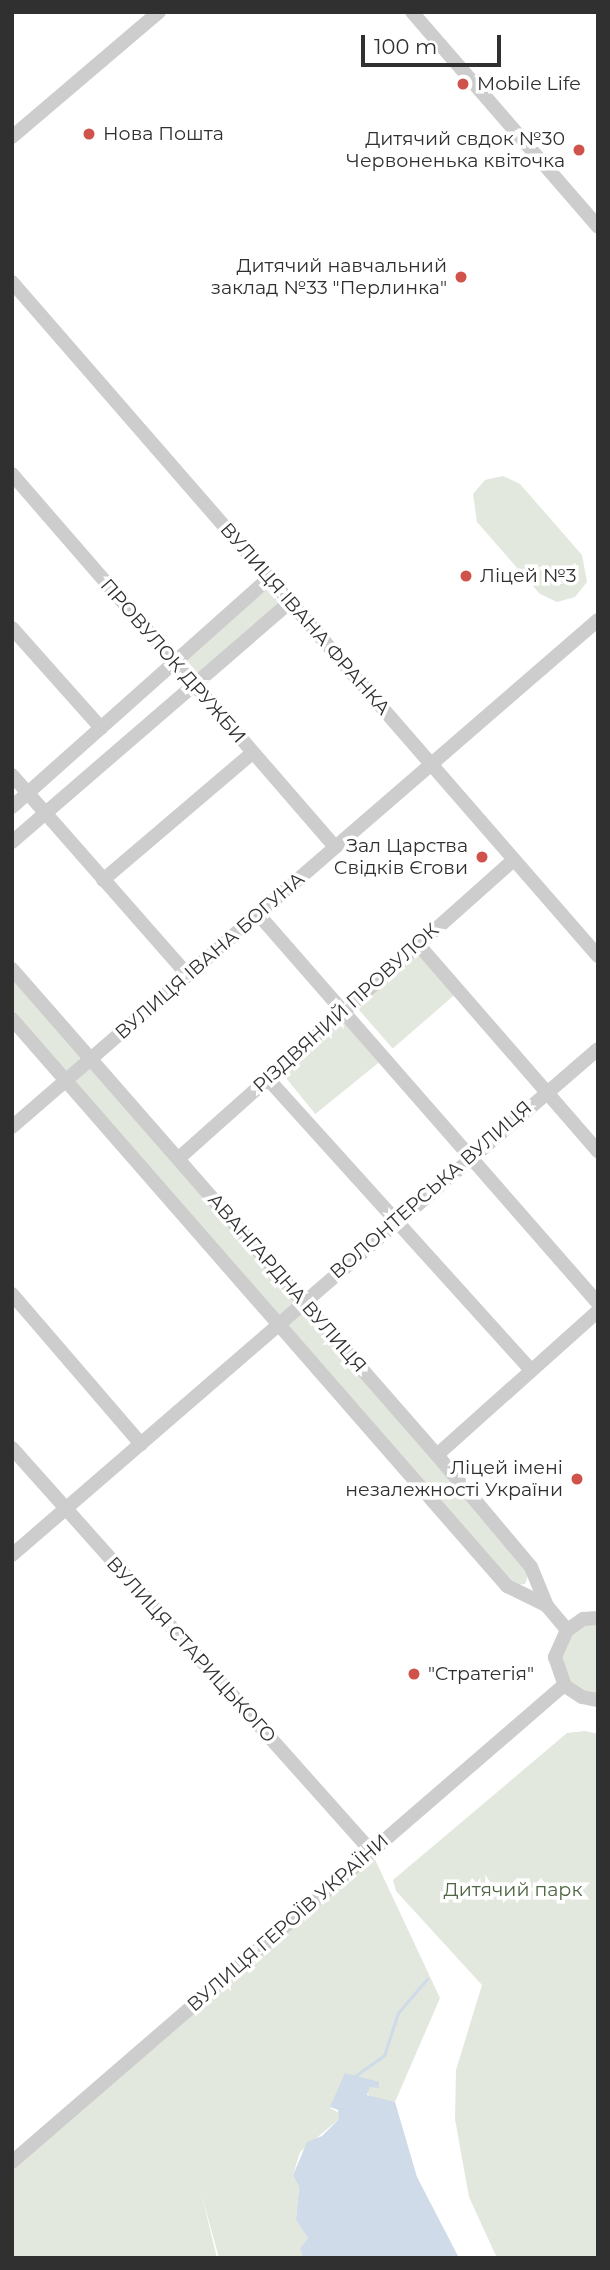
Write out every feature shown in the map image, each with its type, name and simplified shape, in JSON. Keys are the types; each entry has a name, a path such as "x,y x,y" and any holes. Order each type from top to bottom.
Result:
{"street":[{"path":"135,12 145,24"},
{"path":"12,137 159,12"},
{"path":"412,12 598,227"},
{"name":"ВУЛИЦЯ ІВАНА ФРАНКА","path":"12,282 18,298 270,578 598,957"},
{"name":"ПРОВУЛОК ДРУЖБИ","path":"12,474 335,847"},
{"path":"12,807 270,578"},
{"path":"12,842 290,602"},
{"name":"ВУЛИЦЯ ІВАНА БОГУНА","path":"12,1127 598,620"},
{"path":"12,628 101,728"},
{"path":"103,880 251,753"},
{"path":"12,775 45,816 188,975"},
{"name":"РІЗДВЯНИЙ ПРОВУЛОК","path":"179,1158 268,1079 343,1007 514,860"},
{"path":"258,914 472,1154 598,1303"},
{"path":"417,943 598,1151"},
{"name":"АВАНГАРДНА ВУЛИЦЯ","path":"12,969 437,1455 531,1567 547,1606 567,1630"},
{"name":"АВАНГАРДНА ВУЛИЦЯ","path":"12,1019 64,1082 507,1586 547,1606"},
{"name":"ВОЛОНТЕРСЬКА ВУЛИЦЯ","path":"12,1555 280,1325 303,1301 397,1222 545,1090 598,1049"},
{"path":"268,1079 530,1368"},
{"path":"12,1294 141,1444"},
{"path":"437,1455 530,1368 598,1311"},
{"name":"ВУЛИЦЯ СТАРИЦЬКОГО","path":"12,1448 371,1851"},
{"path":"598,1618 583,1619 567,1630 555,1657 564,1685 582,1697 598,1700"},
{"name":"ВУЛИЦЯ ГЕРОЇВ УКРАЇНИ","path":"12,2162 564,1685"}],"green space":[{"path":"503,476 520,484 582,555 587,582 575,597 557,602 540,594 477,522 473,494 485,480"},
{"path":"266,588 284,608 203,681 185,661"},
{"path":"420,952 456,994 393,1049 357,1007"},
{"path":"12,969 531,1567 525,1584 507,1586 12,1019"},
{"path":"347,1015 383,1059 315,1114 279,1070"},
{"path":"598,1623 598,1695 584,1693 563,1675 561,1647 579,1626"},
{"name":"Дитячий парк","path":"585,1731 598,1734 598,2258 497,2258 469,2197 455,2119 456,2070 482,1985 396,1891 393,1880 567,1733"},
{"path":"371,1851 440,1998 395,2102 370,2097 366,2091 370,2087 355,2079 330,2108 341,2114 339,2119 300,2152 293,2175 299,2187 296,2220 308,2238 300,2248 303,2258 219,2258 202,2196 217,2258 12,2258 12,2162"}],"shaded area":[{"path":"345,2073 379,2082 379,2088 370,2087 367,2095 395,2102 417,2177 459,2258 303,2258 300,2248 308,2238 296,2220 299,2187 293,2175 307,2142 322,2136 339,2119 338,2110 330,2107"}],"waterway":[{"path":"355,2076 384,2056 398,2013 427,1979"}],"place":[{"name":"Mobile Life","path":"463,84"},
{"name":"Нова Пошта","path":"89,134"},
{"name":"Дитячий свдок №30 Червоненька квіточка","path":"579,150"},
{"name":"Дитячий навчальний заклад №33 \"Перлинка\"","path":"461,277"},
{"name":"Ліцей №3","path":"466,576"},
{"name":"Зал Царства Свідків Єгови","path":"482,857"},
{"name":"Ліцей імені незалежності України","path":"577,1479"},
{"name":"\"Стратегія\"","path":"414,1674"}]}
